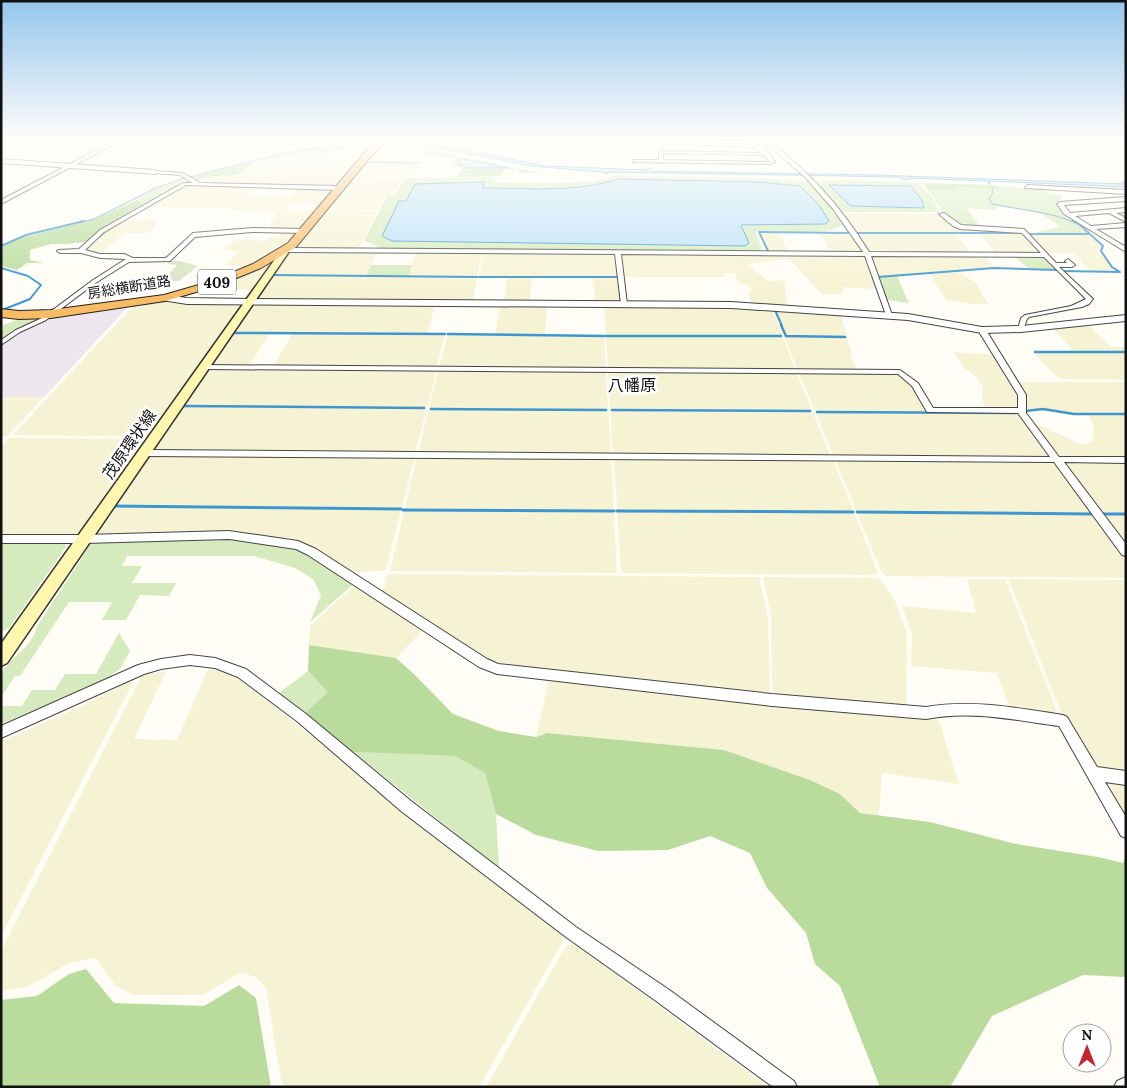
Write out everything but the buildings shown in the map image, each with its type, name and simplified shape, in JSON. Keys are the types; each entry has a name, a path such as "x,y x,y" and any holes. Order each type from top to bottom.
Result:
{"highway":[{"name":"房総横断道路","path":"1,313 18,315 51,314 165,298 212,284 257,266 286,250 337,191"}],"main road":[{"name":"茂原環状線","path":"1,658 286,250"}],"street":[{"path":"1,202 23,191"},
{"path":"81,252 102,231 173,191"},
{"path":"819,191 840,213 867,254 890,315"},
{"path":"1106,191 1126,192"},
{"path":"1126,199 1060,204 1070,215 1126,250"},
{"path":"1091,202 1126,220"},
{"path":"1070,215 1126,210"},
{"path":"942,214 960,227 1024,231 1054,265 1088,296 1090,301 1076,307 1027,316 1024,318 1021,328"},
{"path":"1092,228 1126,225"},
{"path":"60,251 81,252 100,256 124,256 131,259 168,260 193,235 252,230 304,231"},
{"path":"1114,242 1126,241"},
{"path":"286,250 1046,256"},
{"path":"618,253 624,304"},
{"path":"1,343 18,331 51,314 95,281 131,259"},
{"path":"1054,265 1072,266 1068,261"},
{"path":"165,298 187,301 249,302 731,305 890,315 928,319 982,330 1126,318"},
{"path":"982,330 1022,395 1022,411 1056,460 1126,552"},
{"path":"203,367 900,372 915,385 930,410 1022,411"},
{"path":"144,452 1126,460"},
{"path":"1,538 84,539 229,534 298,545 312,552 483,663 516,672 772,700 926,713 947,708 966,708 1063,721 1126,831"},
{"path":"1,732 142,669 190,660 206,661 231,668 242,673 302,718 406,806 571,932 662,995 788,1087"},
{"path":"1092,773 1126,778"}],"shaded area":[{"path":"174,191 248,191 229,209 147,206"},
{"path":"295,191 333,191 321,205 289,205 286,211 316,211 301,230 268,229 278,209"},
{"path":"340,191 396,191 394,194 387,194 378,210 339,210 377,212 357,251 291,249"},
{"path":"247,193 255,194 252,197 279,198 282,194 289,195 275,212 230,210"},
{"path":"842,214 941,214 954,226 1022,232 1042,254 998,254 977,233 954,233 973,254 869,253"},
{"path":"147,219 155,221 155,226 149,233 125,233 99,255 83,251 124,222"},
{"path":"284,231 300,231 292,243 249,268 226,265 238,251 222,249 237,239 265,241 269,238 277,238"},
{"path":"757,232 778,232 789,254 767,253"},
{"path":"819,232 849,232 864,253 833,254"},
{"path":"1029,234 1088,234 1103,246 1101,251 1112,267 1120,272 1091,272 1075,254 1044,252"},
{"path":"288,252 377,252 366,276 408,276 416,252 482,253 472,302 253,301"},
{"path":"484,253 616,254 623,303 595,303 593,277 532,277 529,303 504,302 507,277 479,277"},
{"path":"619,254 862,255 866,256 877,289 842,287 842,294 822,294 789,259 747,264 768,281 784,280 788,307 751,303 748,292 752,291 747,284 740,284 734,273 723,273 724,277 622,277"},
{"path":"870,255 984,256 994,268 958,271 977,284 989,304 946,300 929,272 878,277"},
{"path":"280,256 256,290 200,289"},
{"path":"161,301 245,304 149,437 13,435 134,305"},
{"path":"250,304 435,305 427,334 445,334 437,366 434,368 273,367 292,334 270,333 249,366 207,367"},
{"path":"500,305 547,306 545,335 604,336 606,369 439,367 448,334 495,335"},
{"path":"129,306 44,397 1,397 1,345 16,333 53,316"},
{"path":"604,306 772,309 795,369 608,369"},
{"path":"773,310 841,316 851,350 851,357 858,371 798,370"},
{"path":"1087,324 1111,347 1126,347 1126,380 1059,379 1033,352 1075,352 1052,328"},
{"path":"954,352 994,355 1020,396 1018,409 986,409 982,400 983,388 978,379 969,371 966,371"},
{"path":"205,368 437,370 415,453 149,452"},
{"path":"438,371 606,371 611,455 418,453"},
{"path":"608,371 795,372 831,457 613,455"},
{"path":"799,373 899,373 907,378 930,411 1019,413 1051,458 834,457"},
{"path":"1017,382 1126,382 1126,459 1058,458 1030,421 1082,445 1092,442 1094,425 1087,414 1043,409 1025,411 1027,399"},
{"path":"1,397 44,397 7,436 1,436"},
{"path":"10,438 149,440 79,537 1,537 1,447"},
{"path":"144,456 415,456 386,569 383,571 346,572 315,551 93,537"},
{"path":"417,456 611,457 617,573 390,571"},
{"path":"614,458 833,460 878,573 875,575 621,573"},
{"path":"835,460 1053,461 1126,557 1126,578 886,576 882,573"},
{"path":"1059,461 1126,461 1126,548"},
{"path":"387,574 759,577 768,619 770,697 498,668 383,596"},
{"path":"763,577 876,578 881,580 895,601 907,633 906,709 774,698 771,616"},
{"path":"967,579 1005,579 1059,716 1012,713 996,673 911,666 912,634 902,606 976,613"},
{"path":"1008,579 1126,580 1126,775 1103,772 1089,761 1063,717"},
{"path":"357,583 424,629 396,658 309,645 310,626"},
{"path":"208,669 233,674 563,934 562,943 479,1087 285,1087 281,1080 266,988 256,977 243,973 237,974 204,995 133,995 116,986 95,958 69,963 28,987 1,991 1,951 142,675 166,671 134,739 177,740"},
{"path":"134,676 136,677 1,936 1,740 75,709 113,690"},
{"path":"549,679 934,717 939,721 959,784 882,773 879,815 860,813 840,794 810,780 724,750 548,733 536,737"},
{"path":"1104,782 1126,782 1126,824"},
{"path":"574,943 768,1087 486,1087 565,947"}],"green space":[{"path":"153,191 172,191 146,206 137,200"},
{"path":"397,191 817,191 832,206 843,225 825,231 814,232 755,231 762,248 754,253 380,251 380,248 364,240 387,196 395,195"},
{"path":"823,191 926,191 934,200 939,212 842,212"},
{"path":"929,191 1044,191 1062,196 1058,204 1060,208 1094,231 1089,231 1088,234 1029,234 1060,226 1041,214 997,205 995,210 966,208 981,228 958,226 943,212"},
{"path":"137,200 147,206 95,241 51,244 30,250 30,260 43,263 27,263 17,270 1,266 1,248 13,240 95,219"},
{"path":"1014,256 1045,256 1057,270 1029,269"},
{"path":"170,261 180,261 198,266 179,281 162,281 177,265 167,264"},
{"path":"371,265 412,265 408,276 366,276"},
{"path":"897,276 909,303 887,300 878,277"},
{"path":"46,317 1,340 1,326 21,318"},
{"path":"230,536 298,548 356,582 310,622 321,595 313,579 295,568 254,556 127,556 122,566 142,566 132,583 176,583 169,596 140,595 126,620 102,620 112,602 69,602 20,676 15,676 1,697 2,673 31,640 37,626 86,552 91,540"},
{"path":"1,541 63,541 66,547 9,628 1,632"},
{"path":"119,633 130,651 120,669 103,681 1,724 1,706 22,706 32,690 55,690 65,674 96,674"},
{"path":"309,645 396,658 453,714 499,731 536,737 547,733 724,750 810,780 840,794 860,813 930,822 1016,844 1098,857 1123,863 1126,854 1126,977 1083,975 992,1016 950,1087 880,1087 840,986 815,964 806,933 767,888 750,853 710,836 668,850 598,851 536,835 496,814 485,773 455,756 353,752 302,716 328,692 308,671"},
{"path":"308,671 329,692 302,716 278,694"},
{"path":"353,752 455,756 485,773 496,814 499,868"},
{"path":"86,969 114,1003 204,1006 239,985 256,998 271,1087 1,1087 1,1000 37,996 69,974"}],"water":[{"path":"411,191 805,191 819,205 829,221 825,224 741,225 749,243 745,246 392,241 382,236 399,201 406,201"},
{"path":"835,191 915,191 922,201 924,208 850,206"}],"waterway":[{"path":"78,223 94,219 150,191"},
{"path":"993,191 989,198 992,204 1045,213 1075,223"},
{"path":"1,246 26,235 84,221"},
{"path":"1063,271 1120,272 1112,267 1101,251 1103,246 1073,221"},
{"path":"769,253 759,232 848,233"},
{"path":"857,233 1024,233"},
{"path":"1029,234 1088,234"},
{"path":"1,268 28,276 41,285 30,299 2,310"},
{"path":"878,277 994,268 1057,270"},
{"path":"272,275 477,277"},
{"path":"479,277 618,277"},
{"path":"775,310 782,326"},
{"path":"781,325 786,336 845,337"},
{"path":"231,333 445,334"},
{"path":"448,334 604,336"},
{"path":"606,336 781,336"},
{"path":"1035,352 1126,352"},
{"path":"180,406 424,408"},
{"path":"431,409 606,410"},
{"path":"1025,411 1043,409 1074,414 1126,414"},
{"path":"612,410 810,411"},
{"path":"817,412 1016,413"},
{"path":"110,506 401,509"},
{"path":"403,510 614,511"},
{"path":"617,511 853,512"},
{"path":"857,512 1093,514"},
{"path":"1100,514 1126,514"}],"district":[{"name":"八幡原","path":"632,385"}]}
